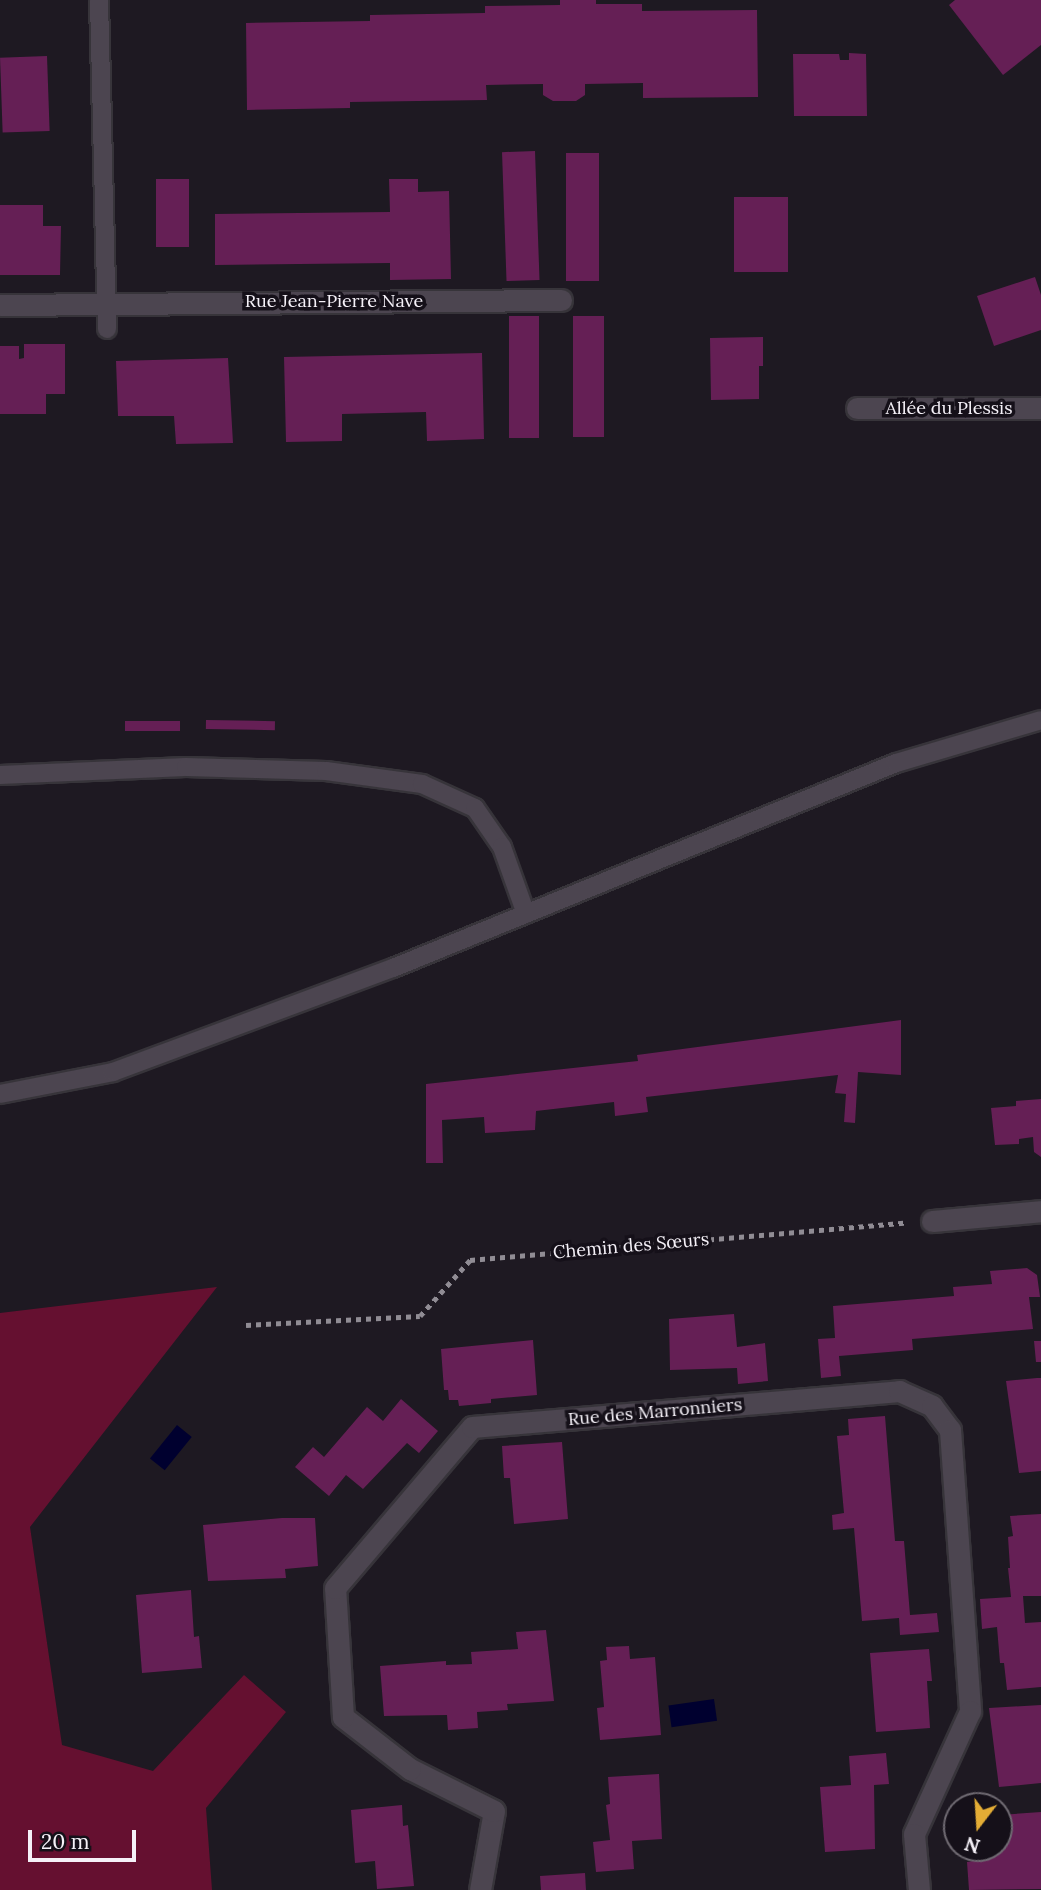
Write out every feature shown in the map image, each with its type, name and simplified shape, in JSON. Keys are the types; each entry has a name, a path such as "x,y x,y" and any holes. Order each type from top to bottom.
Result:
{"street":[{"name":"Rue Jean-Pierre Nave","path":"0,305 561,300"},
{"name":"Allée du Plessis","path":"857,408 1041,408"},
{"path":"932,1220 1041,1211"},
{"name":"Rue des Marronniers","path":"480,1890 494,1811 410,1769 343,1717 335,1588 472,1427 899,1391 932,1406 950,1430 970,1711 914,1834 919,1890"}],"lane":[{"path":"99,0 107,329"},
{"path":"0,1094 113,1072 393,968 896,762 1041,720"},
{"path":"0,775 186,767 326,771 422,784 475,808 502,847 526,914"}],"path":[{"name":"Chemin des Sœurs","path":"246,1325 420,1316 470,1260 932,1220"}],"shaded area":[{"path":"217,1287 30,1527 62,1745 153,1771 244,1675 286,1712 206,1808 212,1890 0,1890 0,1313"},
{"path":"177,1425 192,1437 165,1470 150,1458"},
{"path":"714,1699 717,1721 672,1727 668,1705"}],"building":[{"path":"560,0 596,0 596,4 642,4 642,11 757,10 758,97 643,98 643,83 585,84 585,95 576,101 553,101 543,95 543,84 486,85 487,100 350,102 350,108 247,110 246,23 370,21 370,15 485,13 485,6 560,5"},
{"path":"955,0 1041,0 1041,45 1003,75 949,5"},
{"path":"849,53 866,54 867,116 794,116 793,54 839,54 840,60 849,60"},
{"path":"47,56 50,131 3,133 0,58"},
{"path":"535,151 540,280 507,281 502,152"},
{"path":"566,153 599,153 599,281 566,281"},
{"path":"156,179 189,179 189,247 156,247"},
{"path":"389,179 418,179 418,192 449,191 451,279 390,280 390,263 215,265 215,214 390,212"},
{"path":"734,197 788,197 788,272 734,272"},
{"path":"0,205 43,205 43,226 61,226 60,275 0,275"},
{"path":"1035,277 1041,295 1041,330 994,346 977,296"},
{"path":"509,316 539,316 539,438 509,438"},
{"path":"573,316 604,316 604,437 573,437"},
{"path":"763,337 763,366 759,366 759,399 711,400 710,338"},
{"path":"24,344 65,344 65,394 46,394 46,414 0,414 0,346 19,346 19,359 24,358"},
{"path":"482,353 484,439 427,441 426,412 342,414 342,441 286,442 284,357"},
{"path":"228,358 233,443 176,444 174,416 118,416 116,361"},
{"path":"206,720 275,721 275,730 206,729"},
{"path":"125,721 180,721 180,731 125,731"},
{"path":"901,1020 901,1075 858,1072 855,1123 844,1122 846,1094 835,1093 838,1075 646,1097 648,1112 615,1116 614,1102 536,1111 535,1130 485,1133 484,1117 442,1120 443,1163 426,1163 426,1084 638,1061 637,1055"},
{"path":"1041,1099 1041,1157 1034,1152 1033,1137 1019,1139 1019,1144 995,1145 991,1108 1016,1106 1016,1101"},
{"path":"1027,1268 1037,1275 1040,1297 1029,1297 1033,1329 912,1339 913,1350 839,1356 841,1376 821,1378 818,1339 835,1338 833,1306 954,1296 953,1287 992,1284 990,1271"},
{"path":"734,1314 737,1347 765,1343 768,1381 738,1384 737,1368 670,1370 669,1319"},
{"path":"533,1340 537,1395 491,1399 491,1403 459,1406 458,1400 449,1400 448,1390 444,1390 441,1349"},
{"path":"1034,1341 1041,1341 1041,1362 1036,1362"},
{"path":"1041,1378 1041,1471 1019,1473 1006,1381"},
{"path":"401,1399 438,1431 419,1453 407,1443 363,1489 346,1475 329,1496 295,1467 313,1447 324,1457 367,1407 383,1421"},
{"path":"885,1416 895,1541 904,1541 910,1615 937,1613 939,1632 900,1635 899,1618 862,1621 854,1528 833,1530 832,1515 844,1513 837,1436 849,1435 848,1419"},
{"path":"562,1442 568,1519 514,1524 510,1478 504,1478 502,1446"},
{"path":"1041,1514 1041,1596 1023,1596 1025,1623 1041,1622 1041,1687 1007,1690 1004,1663 1000,1663 997,1627 982,1629 980,1599 1011,1597 1008,1537 1013,1536 1010,1516"},
{"path":"315,1518 318,1566 285,1569 286,1578 208,1581 203,1525"},
{"path":"191,1590 194,1637 199,1636 202,1668 142,1673 136,1595"},
{"path":"546,1630 554,1701 507,1704 508,1710 477,1712 478,1728 448,1730 447,1715 384,1716 380,1666 446,1661 446,1665 472,1664 471,1652 518,1649 516,1632"},
{"path":"629,1646 630,1659 655,1657 661,1735 600,1740 597,1708 604,1707 600,1661 607,1660 606,1647"},
{"path":"929,1649 932,1681 927,1681 930,1728 876,1732 870,1653"},
{"path":"1041,1705 1041,1783 999,1787 989,1708"},
{"path":"886,1753 889,1784 874,1785 875,1849 825,1852 820,1787 851,1785 849,1756"},
{"path":"659,1774 662,1839 632,1841 634,1869 596,1872 593,1842 610,1840 606,1805 610,1804 608,1777"},
{"path":"402,1805 403,1826 408,1825 414,1886 377,1889 375,1861 355,1863 351,1810"},
{"path":"1041,1812 1041,1889 969,1890 967,1862 1013,1862 1013,1814"},
{"path":"585,1873 586,1890 541,1890 540,1876"}]}
